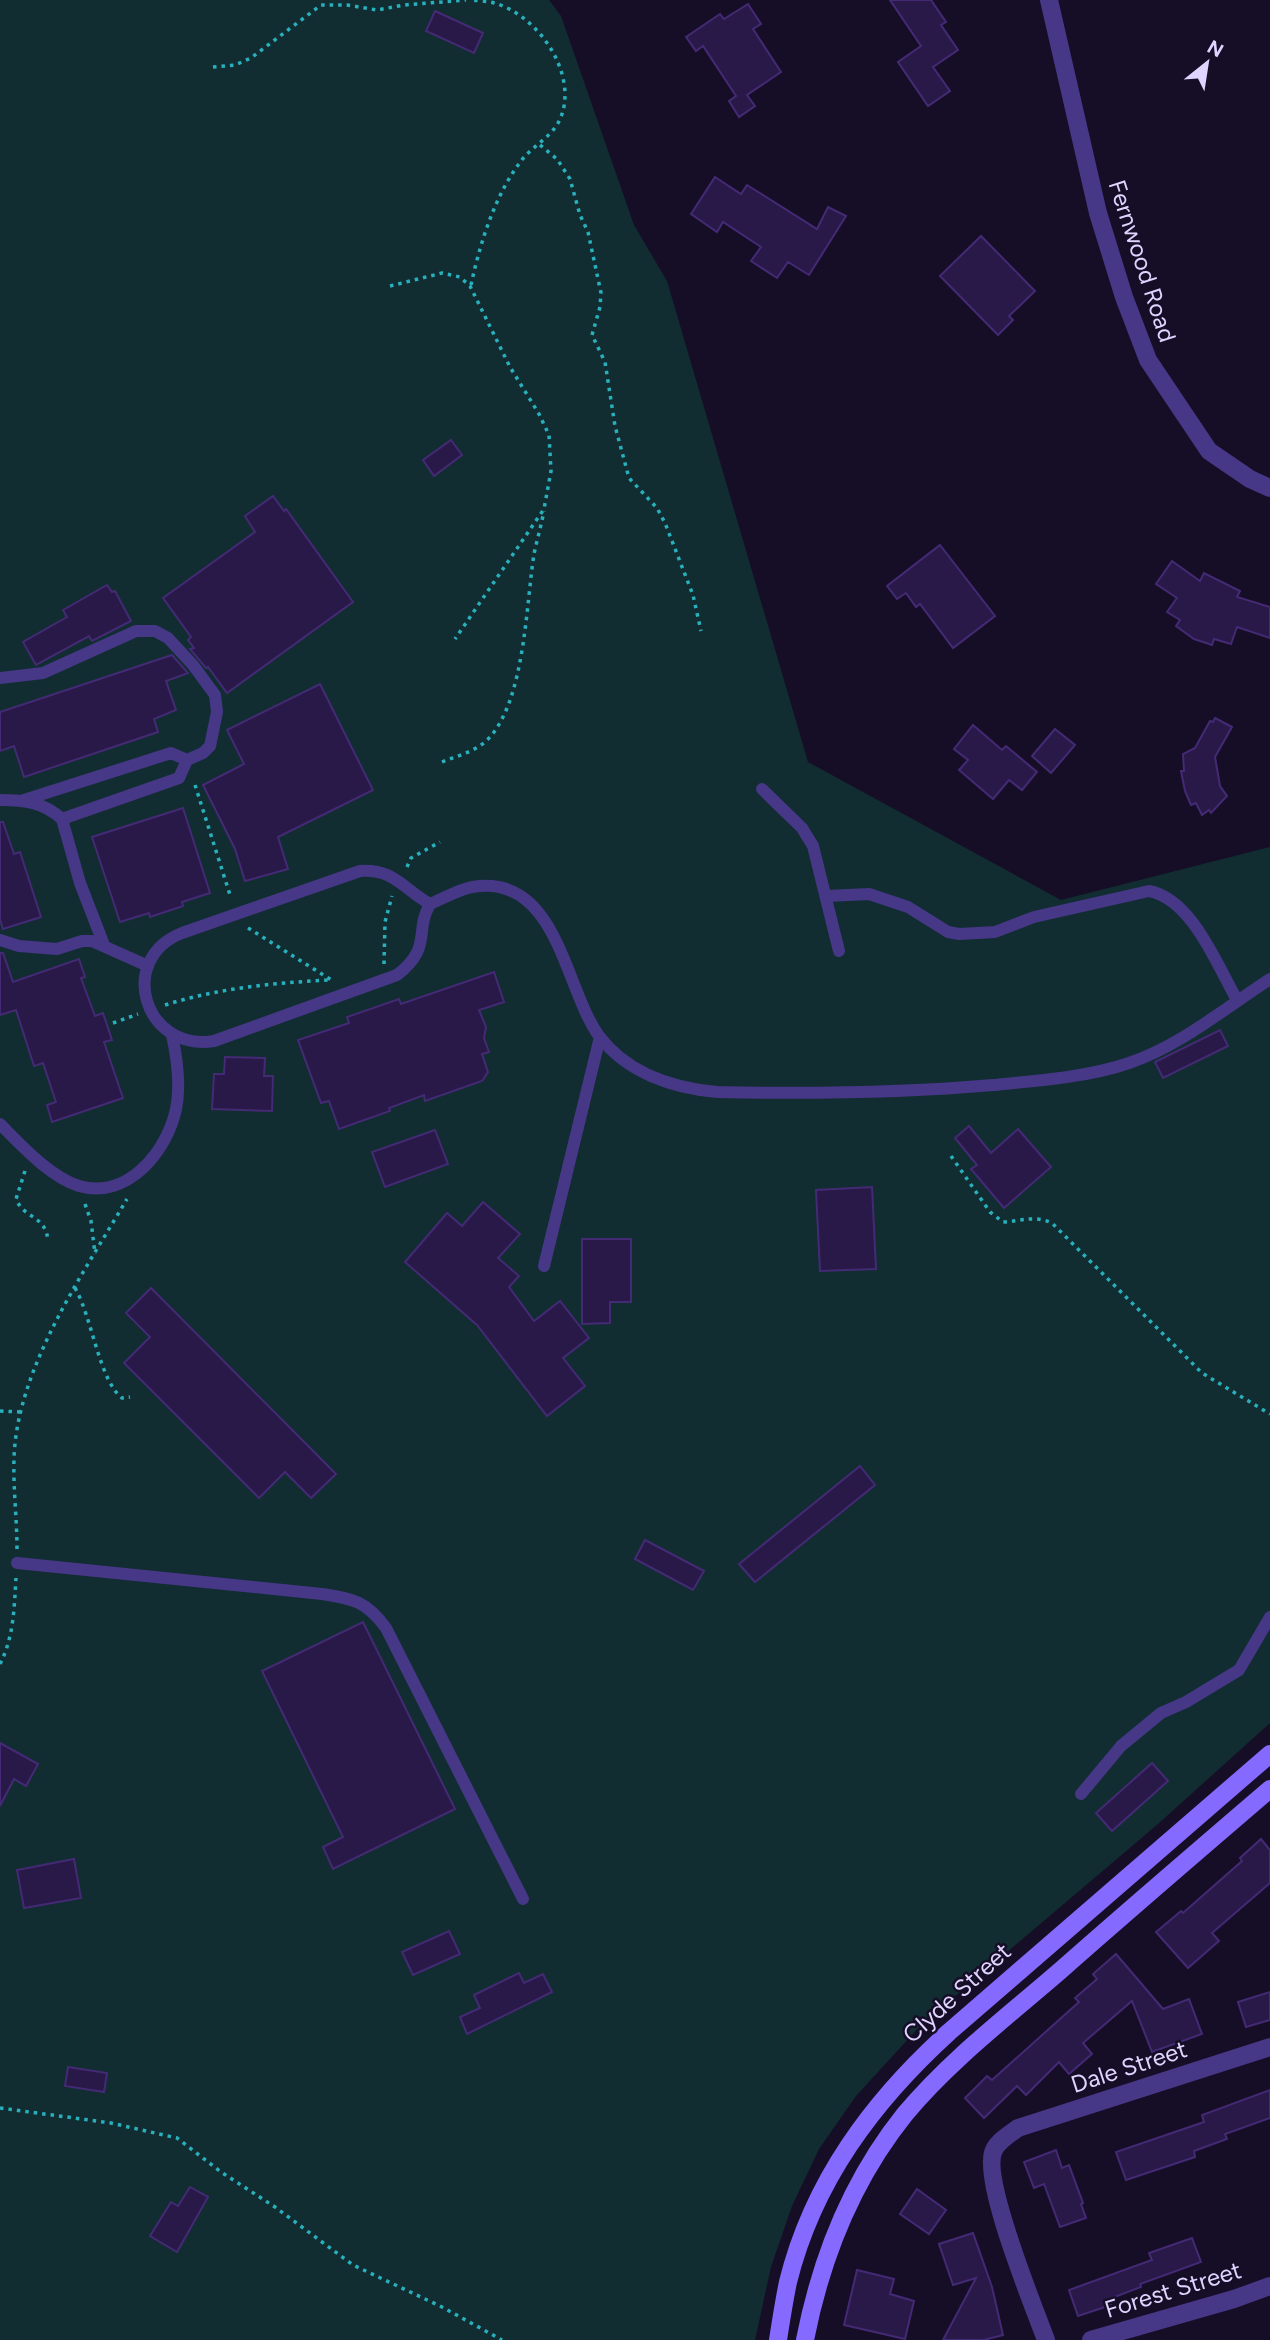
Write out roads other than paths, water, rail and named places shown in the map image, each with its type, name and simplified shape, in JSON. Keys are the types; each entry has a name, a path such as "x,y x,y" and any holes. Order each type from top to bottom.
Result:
{"main road":[{"name":"Clyde Street","path":"778,2340 789,2282 814,2209 855,2135 884,2097 909,2068 948,2032 1270,1754"},
{"name":"Clyde Street","path":"804,2340 816,2289 839,2220 878,2151 905,2115 966,2052 1270,1789"}],"street":[{"name":"Fernwood Road","path":"1049,0 1098,214 1124,298 1148,360 1209,452 1250,479 1270,488"},
{"name":"Dale Street","path":"1046,2340 1007,2233 991,2167 994,2149 1018,2128 1270,2047"},
{"name":"Forest Street","path":"1090,2340 1234,2299 1270,2286"}],"lane":[{"path":"0,678 43,673 136,631 155,631 168,638 193,665 215,695 217,712 210,746 203,753 187,760 179,778 62,819"},
{"path":"24,800 171,753 187,760"},
{"path":"762,789 802,828 813,845 839,951"},
{"path":"0,800 40,803 62,819 80,883 104,945"},
{"path":"430,904 390,875 360,871 171,938 157,950 148,966 144,990 150,1010 158,1023 172,1035 190,1041 214,1041 392,978 407,967 420,947 426,911 430,904 479,886 509,890 533,905 553,935 586,1013 600,1037 620,1056 658,1080 698,1090 759,1093 865,1092 1039,1081 1128,1063 1159,1050 1270,979"},
{"path":"827,896 869,894 908,907 948,932 959,934 995,932 1047,914 1149,891 1163,893 1187,915 1237,1000"},
{"path":"0,940 19,946 57,948 82,941 104,945 148,966"},
{"path":"0,1124 33,1157 78,1186 95,1189 115,1186 131,1179 147,1166 163,1141 176,1110 178,1096 172,1035"},
{"path":"544,1266 600,1037"},
{"path":"17,1563 322,1594 362,1603 375,1613 386,1628 523,1899"},
{"path":"1081,1794 1121,1746 1161,1713 1186,1702 1239,1670 1270,1618"}]}
